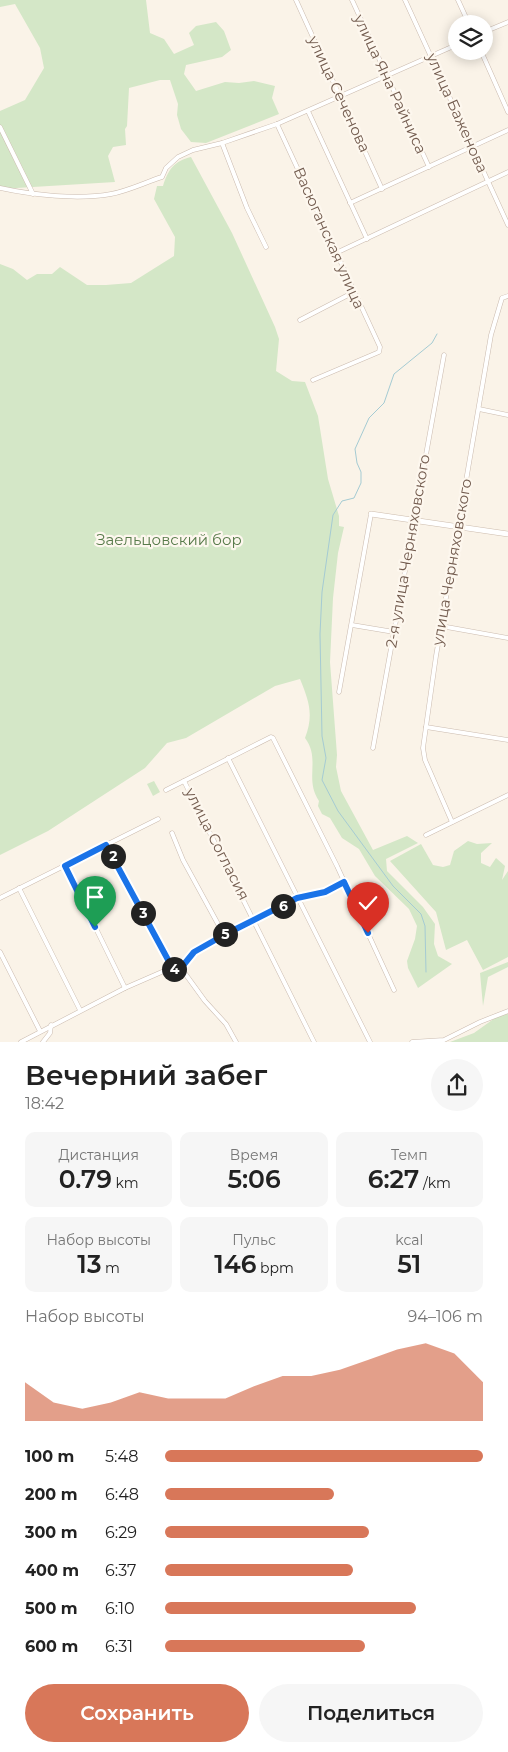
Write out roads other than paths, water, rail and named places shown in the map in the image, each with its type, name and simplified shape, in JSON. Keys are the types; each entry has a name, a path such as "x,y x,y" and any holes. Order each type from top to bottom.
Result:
{"street":[{"name":"улица Сеченова","path":"296,0 382,189"},
{"name":"улица Яна Райниса","path":"352,0 429,168"},
{"name":"улица Баженова","path":"406,0 508,225"},
{"path":"458,0 465,15"},
{"path":"493,28 508,22"},
{"path":"0,188 33,194 85,196 112,194 162,177 166,168 178,157 193,150 222,143 278,124 448,49"},
{"path":"485,60 508,112"},
{"path":"308,111 367,239"},
{"name":"Васюганская улица","path":"278,124 380,347 379,352 313,380"},
{"path":"0,127 33,194"},
{"path":"350,203 473,148 508,130"},
{"path":"222,143 247,208 266,247"},
{"path":"336,253 508,172"},
{"path":"502,213 508,210"},
{"path":"300,320 354,292"},
{"name":"улица Черняховского","path":"452,822 425,760 423,748 441,626 491,335 502,298 508,296"},
{"name":"2-я улица Черняховского","path":"373,748 444,355"},
{"path":"478,409 508,415"},
{"path":"339,692 371,514 508,534"},
{"path":"352,625 394,632"},
{"path":"441,626 508,638"},
{"path":"426,727 508,740"},
{"path":"166,790 271,737 273,738 344,882 394,990"},
{"path":"228,758 370,1042"},
{"name":"улица Согласия","path":"184,780 255,919 314,1042"},
{"path":"426,835 508,795"},
{"path":"0,898 158,819"},
{"path":"172,833 183,860 224,935"},
{"path":"106,845 173,969"},
{"path":"65,866 125,988"},
{"path":"20,1042 125,988 173,969 181,968 194,952 297,898 325,892 344,882"},
{"path":"19,888 80,1010"},
{"path":"0,952 40,1032"},
{"path":"181,968 205,1001 226,1024 236,1042"},
{"path":"412,1042 444,1040 480,1022 508,1011"},
{"path":"43,1042 50,1033 52,1025"}],"waterway":[{"path":"426,972 425,926 421,914 393,886 338,811 322,780 326,758 322,736 320,634 322,592 333,515 342,501 354,498 361,483 361,472 357,463 355,449 369,418 384,403 394,374 432,343 437,334"}],"park label":[{"name":"Заельцовский бор","path":"169,540"}]}
